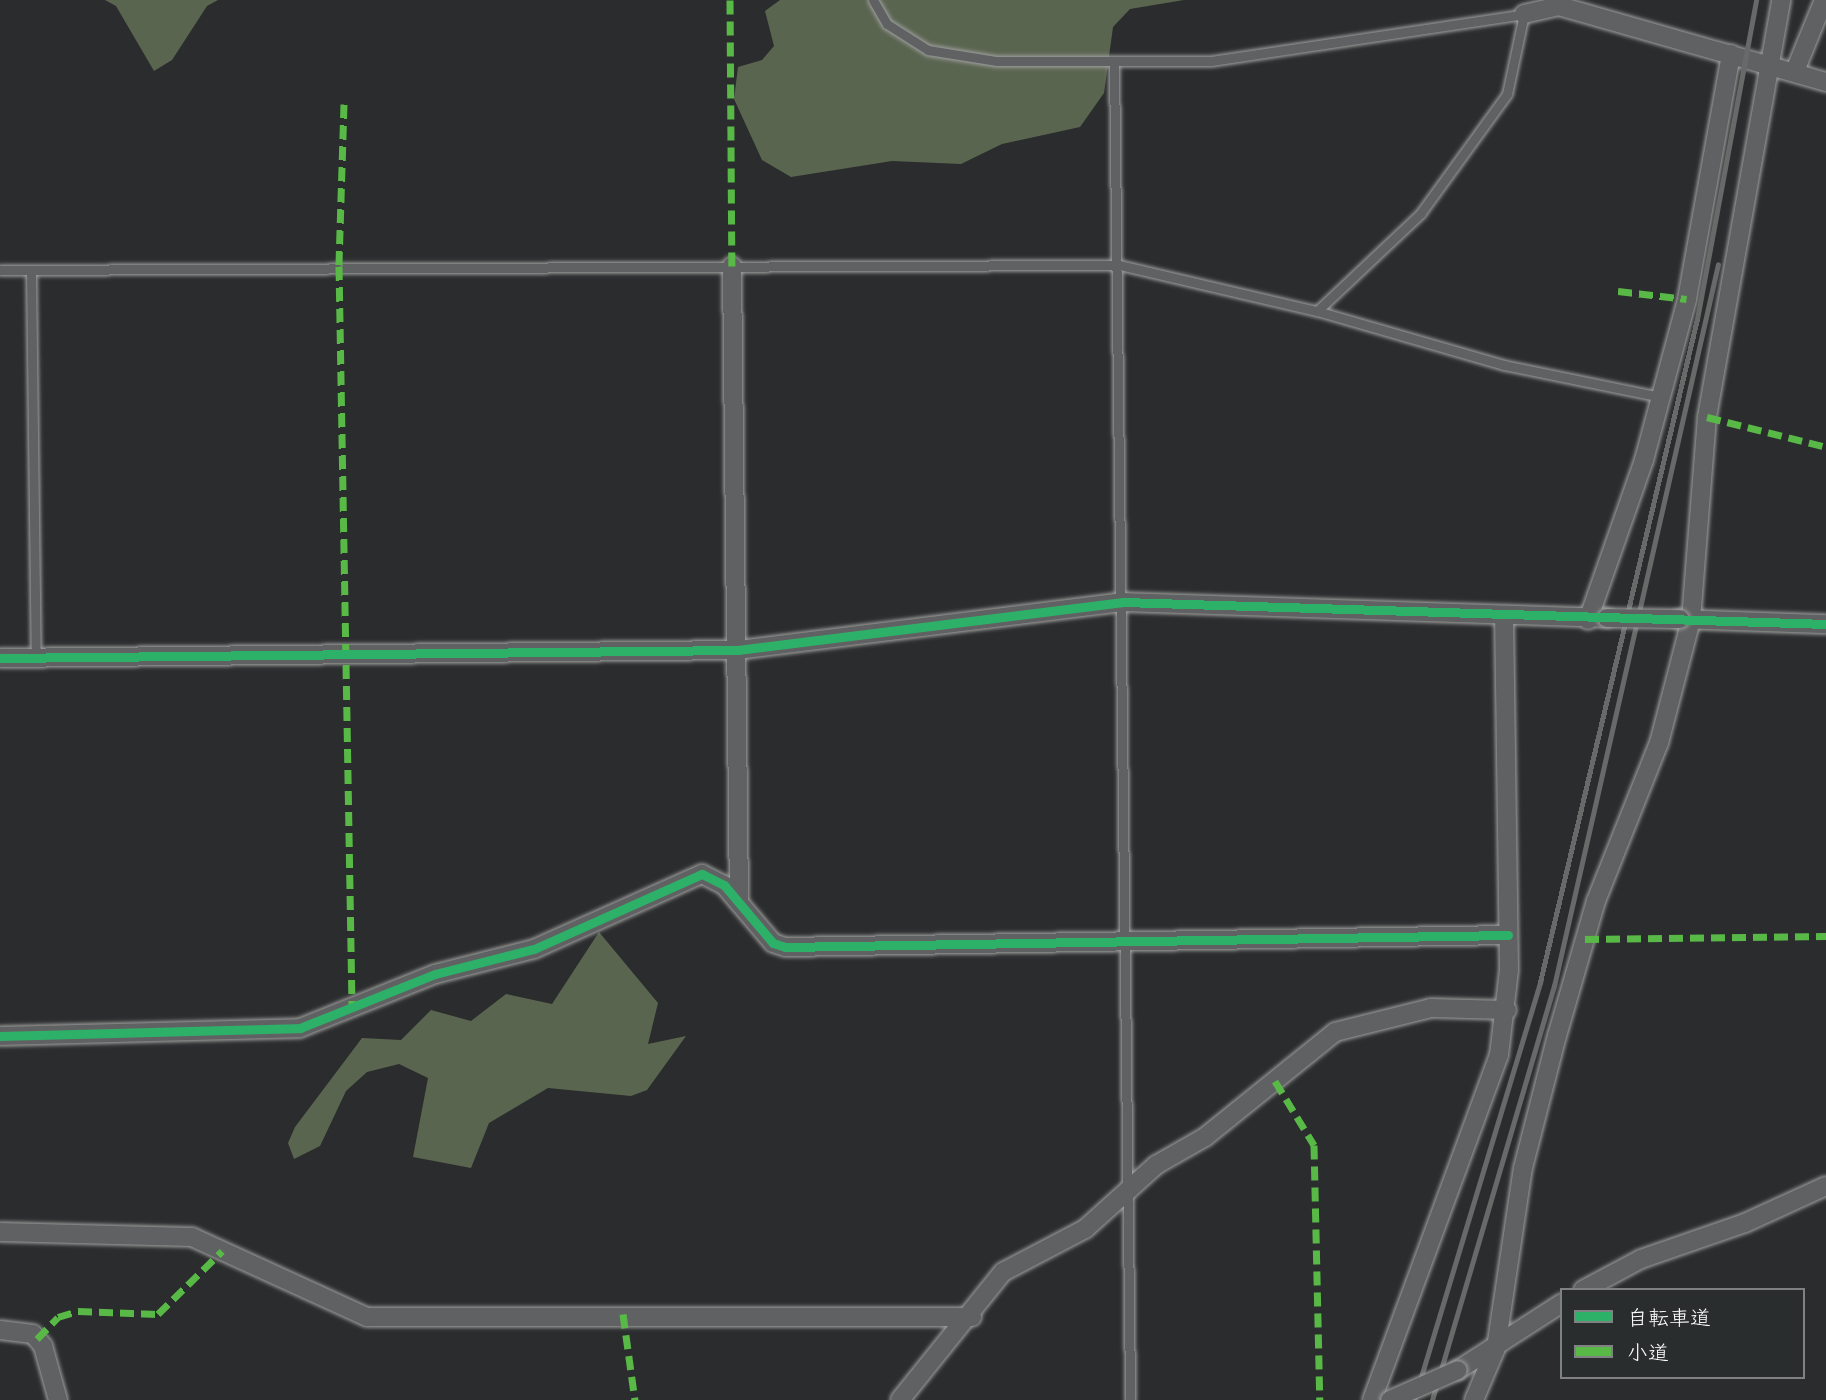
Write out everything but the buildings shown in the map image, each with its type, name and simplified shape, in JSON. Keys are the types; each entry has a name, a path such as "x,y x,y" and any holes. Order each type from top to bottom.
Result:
{"street":[{"path":"1474,1400 1496,1348 1523,1168 1557,1036 1596,901 1659,743 1686,620 1704,441 1781,0"},
{"path":"1795,71 1824,0"},
{"path":"1524,13 1559,6 1826,82"},
{"path":"1588,620 1661,397 1702,233 1731,54"},
{"path":"732,266 739,902"},
{"path":"0,658 738,650 1122,601 1588,620 1607,618 1826,624"},
{"path":"1372,1400 1476,1127 1507,1010 1504,615"},
{"path":"0,1036 300,1028 435,974 566,937 693,874 716,878 773,943 785,947 1121,939 1508,935"},
{"path":"900,1400 907,1384 972,1317 1003,1272 1085,1229 1128,1188 1351,1024 1431,1009 1507,1010"},
{"path":"1587,1288 1641,1259 1745,1223 1826,1186"},
{"path":"0,1232 192,1237 367,1317 972,1317"},
{"path":"1390,1400 1458,1370 1560,1304"},
{"path":"0,1330 33,1334 43,1346 58,1400"}],"lane":[{"path":"873,0 887,24 928,50 997,61 1211,61 1524,13 1507,94 1421,213 1317,311"},
{"path":"1114,62 1122,601 1121,939 1128,1188 1130,1400"},
{"path":"0,270 1119,265 1317,311 1504,365 1661,397"},
{"path":"31,270 36,657"}],"green space":[{"path":"105,0 218,0 207,6 172,60 154,71 116,6"},
{"path":"780,0 1184,0 1130,9 1113,27 1104,93 1080,127 1002,144 961,164 892,161 791,177 762,160 734,99 738,67 762,60 774,46 765,11"},
{"path":"599,932 658,1003 648,1044 686,1036 647,1090 631,1096 548,1088 489,1123 471,1168 413,1157 428,1078 399,1064 367,1072 346,1091 320,1146 294,1159 288,1143 295,1127 362,1038 401,1040 431,1010 471,1021 506,994 552,1004"}],"railway":[{"path":"1414,1400 1540,982 1697,319 1756,0"},
{"path":"1432,1400 1554,986 1718,264"}],"marked path":[{"path":"730,0 732,266"},
{"path":"344,104 339,266 352,1007"},
{"path":"1618,291 1687,299"},
{"path":"1707,417 1826,447"},
{"path":"1585,939 1826,936"},
{"path":"1275,1081 1314,1145 1320,1400"},
{"path":"37,1339 58,1317 78,1311 158,1314 222,1251"},
{"path":"623,1314 635,1400"}],"cycle path":[{"path":"0,658 738,650 1123,602 1826,624"},
{"path":"0,1036 300,1028 435,974 534,949 702,874 724,885 773,943 785,947 1508,935"}]}
